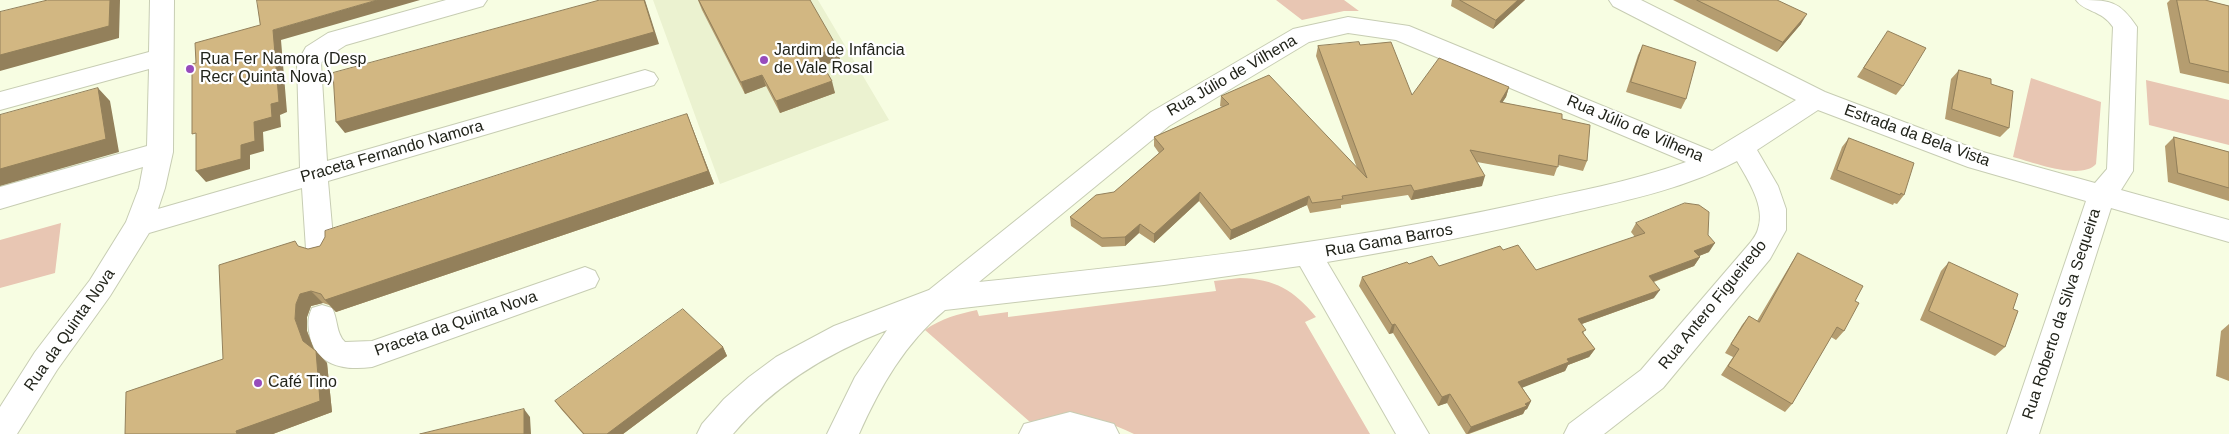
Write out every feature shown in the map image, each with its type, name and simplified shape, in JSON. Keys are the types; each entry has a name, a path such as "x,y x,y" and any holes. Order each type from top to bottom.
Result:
{"street":[{"name":"Rua da Quinta Nova","path":"0,434 12,394 100,288 139,225 152,188 160,152 162,0"},
{"path":"320,248 314,175 309,63 315,53 337,39 434,6 475,0"},
{"name":"Estrada da Bela Vista","path":"1621,0 1816,99 1977,160 2229,231"},
{"name":"Rua Roberto da Silva Sequeira","path":"2023,434 2102,194 2120,171 2124,27 2119,16 2107,7 2088,0"},
{"name":"Rua Júlio de Vilhena","path":"937,299 1160,119 1302,35 1348,25 1400,32 1428,42 1713,162"},
{"path":"0,101 162,57"},
{"name":"Praceta Fernando Namora","path":"139,225 645,79"},
{"name":"Rua Gama Barros","path":"713,434 723,420 770,378 820,345 879,318 937,299 1308,255 1473,226 1666,178 1713,162 1816,99"},
{"name":"Rua Antero Figueiredo","path":"1580,434 1652,379 1760,251 1772,228 1773,208 1763,184 1742,146"},
{"path":"0,198 160,152"},
{"path":"1308,255 1413,434"},
{"name":"Praceta da Quinta Nova","path":"322,317 326,342 335,353 353,356 372,354 585,279"},
{"path":"843,434 866,388 896,337 937,299"},
{"path":"1035,434 1070,426 1103,434"}],"shaded area":[{"name":"Jardim de Infância de Vale Rosal","path":"653,0 818,0 889,120 720,184"},
{"path":"1276,0 1344,0 1359,11 1344,11 1302,20"},
{"path":"2031,78 2101,102 2096,164 2089,169 2068,171 2013,157"},
{"path":"2146,80 2229,100 2229,145 2149,125"},
{"path":"61,223 55,273 0,288 0,240"},
{"path":"1240,278 1264,281 1283,288 1300,300 1316,317 1305,322 1370,434 1134,434 1108,423 1070,416 1030,422 925,330 950,317 977,310 979,316 1008,312 1008,317 1216,291 1214,281"}],"building":[{"path":"48,0 110,0 109,26 0,55 0,12"},
{"path":"257,0 377,0 273,30 279,102 271,104 272,117 254,122 255,141 241,145 241,159 196,171 196,133 192,134 192,64 196,63 195,43 260,25"},
{"path":"600,0 644,0 654,32 336,122 333,73"},
{"path":"699,0 810,0 837,47 817,55 832,81 776,101 762,75 741,82"},
{"path":"1460,0 1518,0 1496,20"},
{"path":"1697,0 1777,0 1807,14 1783,42"},
{"path":"2177,0 2205,0 2229,6 2229,72 2190,63"},
{"path":"1888,31 1926,48 1903,86 1864,68"},
{"path":"1359,42 1360,45 1391,42 1412,95 1439,58 1509,87 1500,102 1562,114 1562,119 1590,125 1587,161 1559,155 1558,167 1470,150 1485,176 1414,191 1411,185 1342,196 1343,199 1312,203 1309,196 1231,230 1200,192 1154,234 1140,224 1125,237 1102,238 1070,217 1096,195 1114,192 1164,149 1154,137 1229,104 1221,96 1269,75 1367,178 1318,46"},
{"path":"1643,45 1696,62 1686,99 1631,82"},
{"path":"1959,70 1991,79 1991,84 2013,91 2009,128 1952,109"},
{"path":"98,88 106,139 0,169 0,115"},
{"path":"687,114 708,171 325,300 321,294 311,291 300,294 296,304 295,319 303,341 316,351 320,401 236,431 237,434 125,434 126,392 223,359 219,265 295,241 298,246 308,249 320,246 325,237 325,231"},
{"path":"2174,137 2229,152 2229,188 2178,173"},
{"path":"1849,138 1914,163 1904,195 1837,170"},
{"path":"1685,203 1699,205 1709,212 1708,235 1715,243 1694,251 1700,257 1649,276 1660,290 1578,319 1586,330 1582,332 1595,349 1567,359 1569,362 1518,382 1531,401 1525,404 1527,406 1471,427 1450,394 1442,397 1395,324 1392,325 1362,277 1432,256 1439,266 1500,246 1503,250 1518,245 1536,270 1645,233 1636,223"},
{"path":"1798,253 1863,286 1855,301 1859,303 1844,331 1837,327 1792,404 1728,366 1739,349 1731,344 1749,316 1759,322"},
{"path":"1949,262 2018,294 2013,309 2018,311 2005,347 1929,311"},
{"path":"683,309 723,347 607,434 584,434 555,401"},
{"path":"524,409 524,434 420,434"}],"place":[{"name":"Jardim de Infância de Vale Rosal","path":"764,60"},
{"name":"Rua Fer Namora (Desp Recr Quinta Nova)","path":"190,69"},
{"name":"Café Tino","path":"258,383"}]}
